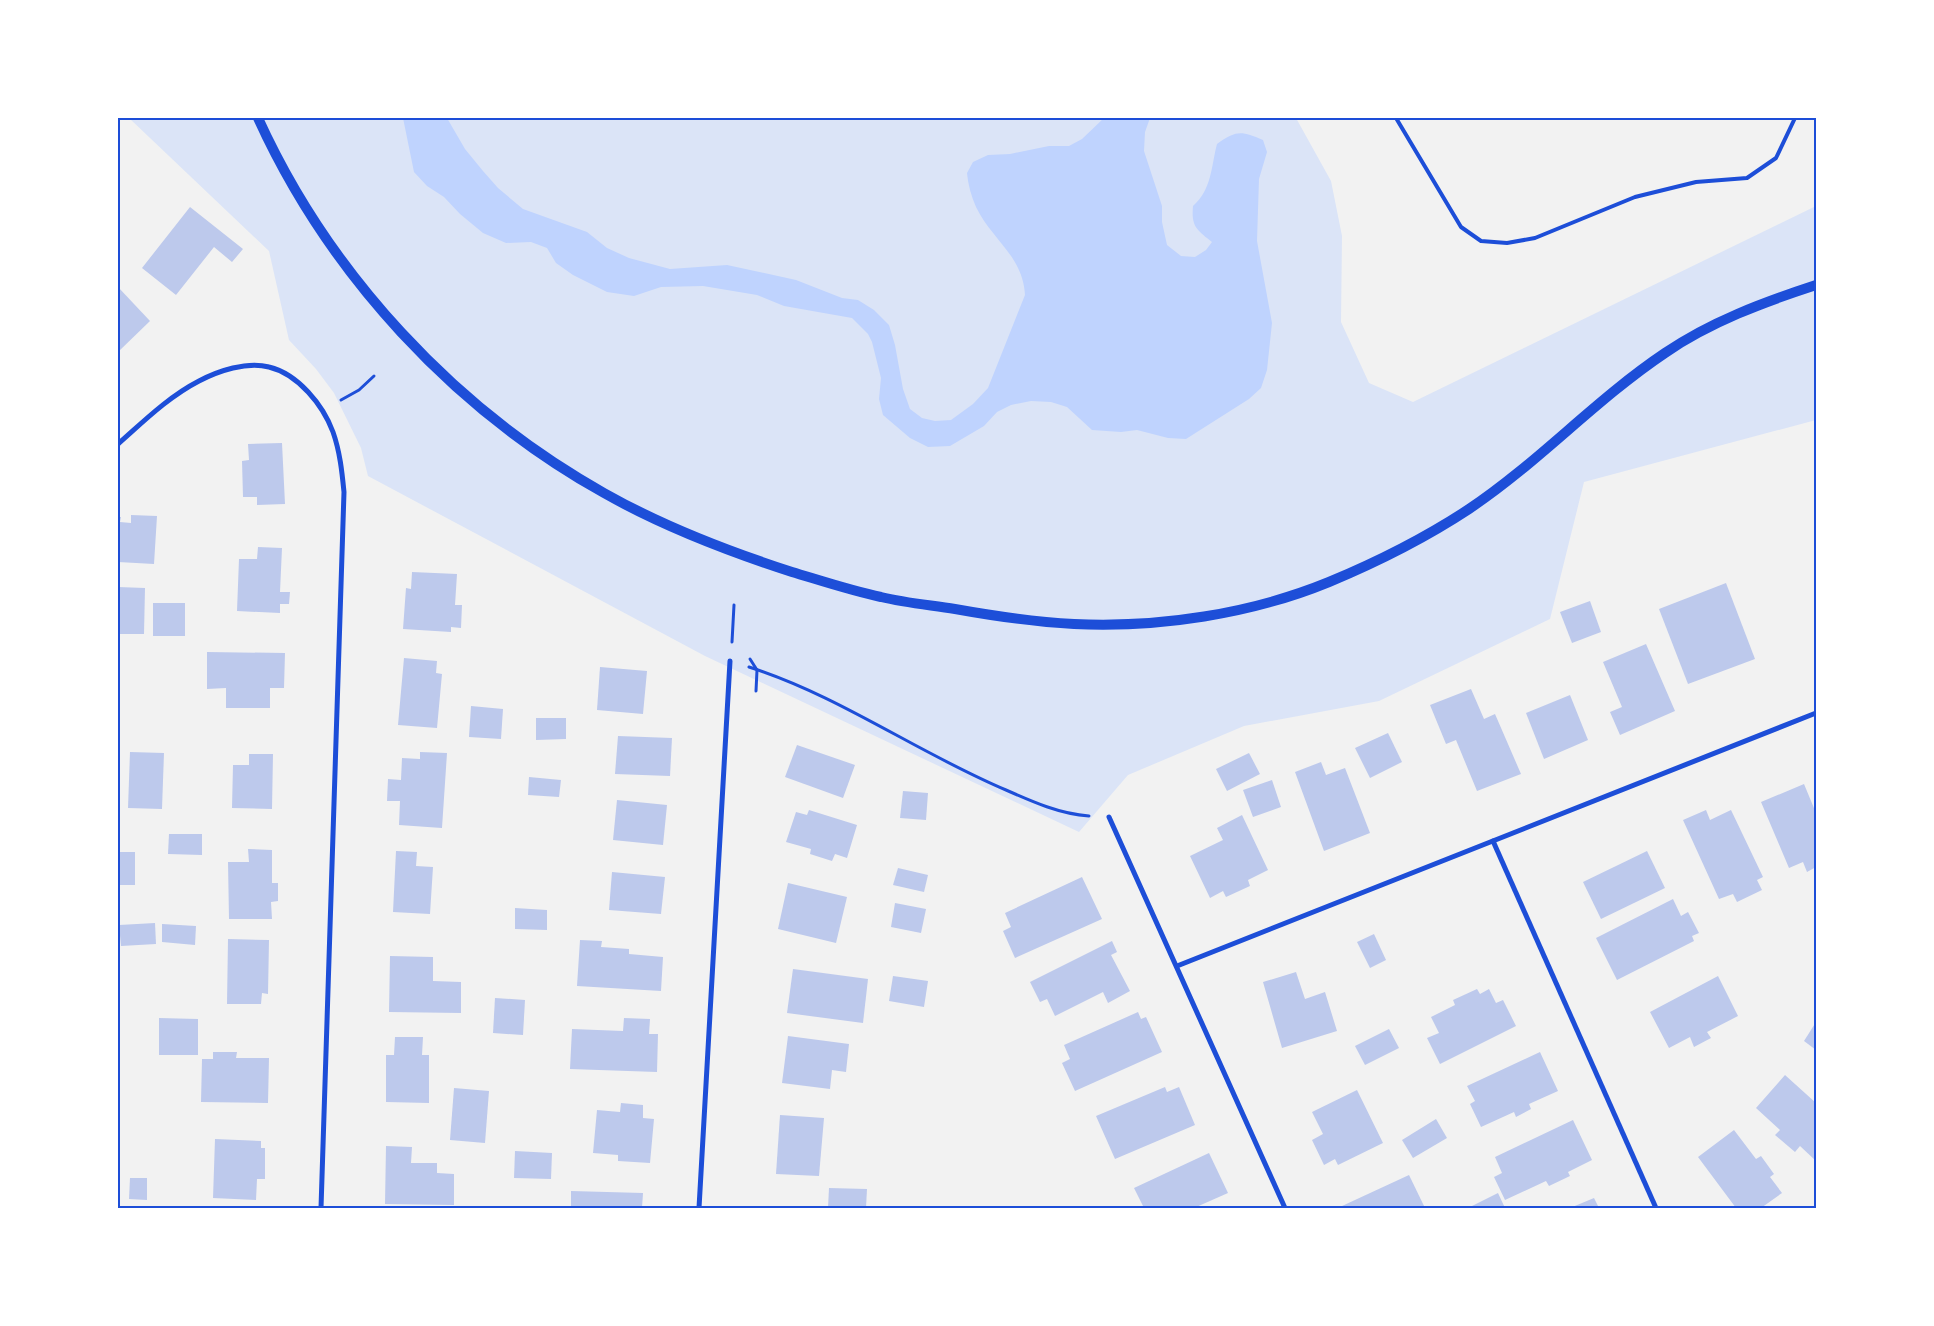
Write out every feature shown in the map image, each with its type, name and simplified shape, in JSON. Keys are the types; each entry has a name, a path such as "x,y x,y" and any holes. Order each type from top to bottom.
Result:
{"main road":[{"path":"258,118 303,202 359,284 433,365 491,416 543,454 603,493 668,526 734,553 880,597 1049,622 1124,624 1181,620 1277,600 1326,583 1425,535 1469,509 1514,475 1588,412 1667,351 1712,327 1771,300 1816,285"}],"street":[{"path":"118,444 176,395 200,380 247,366 269,367 288,376 306,390 322,409 333,432 341,462 344,492 320,1208"},
{"path":"699,1208 730,661"},
{"path":"1176,966 1816,713"},
{"path":"1109,817 1285,1208"},
{"path":"1493,841 1656,1208"}],"lane":[{"path":"1396,118 1460,227 1481,241 1506,243 1535,238 1635,197 1696,182 1748,178 1776,158 1795,118"}],"path":[{"path":"322,409 359,390 374,376"},
{"path":"734,605 730,661 786,679 955,767 1059,812 1109,817"}],"shaded area":[{"path":"129,118 1296,118 1331,181 1342,236 1341,322 1369,383 1413,402 1816,206 1816,420 1584,482 1550,619 1379,701 1244,726 1128,775 1079,832 705,656 368,476 361,448 334,393 316,369 289,340 269,251"}],"water":[{"path":"403,118 447,118 465,149 483,171 498,188 523,209 587,232 607,248 629,258 670,269 727,265 796,280 842,298 858,300 874,310 889,325 895,345 903,389 910,409 922,418 935,421 951,420 973,404 988,388 1025,295 1019,269 983,219 974,203 967,173 973,162 988,155 1010,154 1049,146 1069,146 1082,139 1104,118 1150,118 1145,132 1144,151 1162,206 1162,222 1167,245 1181,256 1195,257 1206,250 1212,242 1196,227 1193,219 1193,206 1207,185 1217,144 1235,134 1249,135 1263,140 1267,152 1259,179 1257,241 1272,323 1267,370 1261,388 1249,399 1186,439 1168,438 1137,430 1121,432 1092,430 1067,407 1051,402 1031,401 1011,405 997,412 984,426 950,446 928,447 910,438 883,415 879,399 881,378 872,342 868,334 852,318 784,306 757,295 703,286 661,287 634,296 607,292 573,275 556,263 547,248 531,242 506,243 483,233 460,214 444,197 427,186 414,172"}],"building":[{"path":"190,207 243,249 232,262 214,247 176,295 142,268"},
{"path":"118,287 150,321 118,352"},
{"path":"282,443 285,504 257,505 257,497 243,497 242,461 249,460 248,444"},
{"path":"131,515 157,516 154,564 118,562 118,517 121,517 120,522 131,523"},
{"path":"258,547 282,548 280,592 290,592 289,604 280,604 280,613 237,611 239,559 257,559"},
{"path":"412,572 457,574 455,605 462,605 461,628 451,627 451,632 403,629 406,588 411,589"},
{"path":"1726,583 1755,659 1688,684 1659,609"},
{"path":"118,587 145,588 144,634 118,634"},
{"path":"1590,601 1601,632 1572,643 1560,612"},
{"path":"153,603 185,603 185,636 153,636"},
{"path":"1646,644 1675,711 1620,735 1610,712 1622,707 1603,662"},
{"path":"207,652 285,653 284,688 270,688 270,708 226,708 226,688 207,689"},
{"path":"404,658 437,661 436,673 442,674 437,728 398,725"},
{"path":"600,667 647,671 643,714 597,710"},
{"path":"1471,689 1484,719 1495,714 1521,774 1477,791 1456,740 1446,744 1430,705"},
{"path":"1570,695 1588,740 1544,759 1526,713"},
{"path":"471,706 503,709 501,739 469,737"},
{"path":"536,718 566,718 566,739 536,740"},
{"path":"1388,733 1402,762 1370,778 1355,748"},
{"path":"618,736 672,738 670,776 615,774"},
{"path":"797,745 855,765 843,798 785,777"},
{"path":"130,752 164,753 162,809 128,808"},
{"path":"420,752 447,753 442,828 399,825 400,801 387,801 388,779 401,780 402,758 420,759"},
{"path":"1249,753 1260,774 1227,791 1216,769"},
{"path":"249,754 273,754 272,809 232,808 233,765 249,765"},
{"path":"1321,762 1326,775 1345,768 1370,833 1324,851 1295,772"},
{"path":"529,777 561,780 559,797 528,795"},
{"path":"1272,780 1281,807 1253,817 1243,790"},
{"path":"1804,784 1816,813 1816,867 1807,872 1803,862 1789,868 1761,802"},
{"path":"903,791 928,793 926,820 900,818"},
{"path":"617,800 667,805 663,845 613,840"},
{"path":"809,810 857,825 847,858 835,854 832,861 810,854 811,849 786,842 796,812 807,815"},
{"path":"1706,810 1710,820 1731,810 1763,877 1757,880 1762,890 1737,902 1733,894 1719,899 1683,820"},
{"path":"1242,815 1268,870 1248,880 1250,886 1226,897 1223,891 1210,898 1190,856 1223,840 1217,828"},
{"path":"169,834 202,834 202,855 168,854"},
{"path":"248,849 272,850 272,883 278,883 278,901 271,902 272,919 229,919 228,862 249,862"},
{"path":"396,851 417,852 416,866 433,867 430,914 393,912"},
{"path":"1647,851 1665,888 1601,919 1583,882"},
{"path":"118,852 135,852 135,885 118,885"},
{"path":"898,868 928,875 924,892 893,885"},
{"path":"612,872 665,877 661,914 609,910"},
{"path":"1082,877 1102,919 1015,958 1003,931 1011,927 1005,913"},
{"path":"788,883 847,897 836,943 778,929"},
{"path":"1673,899 1681,916 1688,912 1699,933 1692,936 1694,941 1617,980 1596,938"},
{"path":"895,903 926,909 921,933 891,927"},
{"path":"515,908 547,910 547,930 515,929"},
{"path":"155,923 156,944 121,946 119,925"},
{"path":"162,924 196,926 195,945 162,942"},
{"path":"1374,934 1386,960 1370,968 1357,942"},
{"path":"228,939 269,940 268,994 262,993 261,1004 227,1004"},
{"path":"580,940 602,941 601,947 629,949 629,954 663,957 661,991 577,986"},
{"path":"1112,941 1117,952 1111,955 1130,991 1108,1003 1103,992 1055,1016 1047,999 1040,1002 1030,982"},
{"path":"390,956 433,957 433,981 461,982 461,1013 389,1012"},
{"path":"793,969 868,979 863,1023 787,1013"},
{"path":"1296,972 1305,999 1325,992 1337,1031 1282,1048 1263,982"},
{"path":"893,976 928,981 924,1007 889,1001"},
{"path":"1718,976 1738,1016 1707,1032 1711,1038 1694,1047 1690,1037 1669,1048 1650,1012"},
{"path":"1477,989 1480,994 1489,989 1496,1003 1503,1000 1516,1026 1440,1064 1427,1038 1439,1033 1431,1017 1455,1005 1453,1000"},
{"path":"495,998 525,1000 523,1035 493,1033"},
{"path":"1138,1012 1141,1019 1146,1017 1162,1052 1075,1091 1062,1063 1070,1059 1064,1045"},
{"path":"159,1018 198,1019 198,1055 159,1055"},
{"path":"624,1018 650,1019 649,1034 658,1034 657,1072 570,1069 572,1029 623,1031"},
{"path":"1816,1022 1816,1050 1804,1041"},
{"path":"1389,1029 1399,1048 1365,1065 1355,1046"},
{"path":"788,1036 849,1044 846,1072 832,1070 830,1089 782,1083"},
{"path":"395,1037 423,1037 422,1055 429,1055 429,1103 386,1102 386,1055 394,1055"},
{"path":"213,1052 237,1052 236,1058 269,1058 268,1103 201,1102 202,1059 213,1059"},
{"path":"1540,1052 1558,1091 1529,1104 1531,1109 1516,1117 1514,1112 1481,1127 1470,1104 1475,1101 1467,1086"},
{"path":"1785,1075 1816,1103 1816,1161 1800,1146 1795,1152 1775,1135 1780,1130 1756,1108"},
{"path":"1165,1087 1167,1092 1179,1087 1195,1125 1115,1159 1096,1116"},
{"path":"454,1088 489,1091 485,1143 450,1140"},
{"path":"1357,1090 1383,1143 1338,1165 1335,1159 1324,1165 1312,1140 1323,1134 1312,1112"},
{"path":"621,1103 643,1105 643,1118 654,1119 650,1163 618,1161 618,1155 593,1153 597,1110 620,1112"},
{"path":"780,1115 824,1118 819,1176 776,1174"},
{"path":"1436,1119 1447,1138 1413,1158 1402,1140"},
{"path":"1573,1120 1592,1160 1568,1172 1570,1176 1549,1186 1546,1181 1505,1200 1494,1177 1502,1173 1495,1157"},
{"path":"1734,1130 1756,1159 1761,1156 1774,1174 1770,1177 1782,1193 1761,1208 1736,1208 1698,1157"},
{"path":"215,1139 261,1141 261,1148 265,1148 265,1179 257,1179 256,1200 213,1198"},
{"path":"386,1146 412,1147 411,1163 437,1163 437,1173 454,1174 454,1205 385,1204"},
{"path":"515,1151 552,1153 551,1179 514,1178"},
{"path":"1209,1153 1228,1193 1194,1208 1144,1208 1134,1188"},
{"path":"1409,1175 1425,1208 1343,1208 1342,1206"},
{"path":"130,1178 147,1178 147,1200 129,1199"},
{"path":"829,1188 867,1189 866,1208 828,1208"},
{"path":"571,1191 643,1193 642,1208 571,1208"},
{"path":"1498,1193 1505,1208 1474,1208 1472,1206"},
{"path":"1594,1198 1599,1208 1570,1208"}]}
